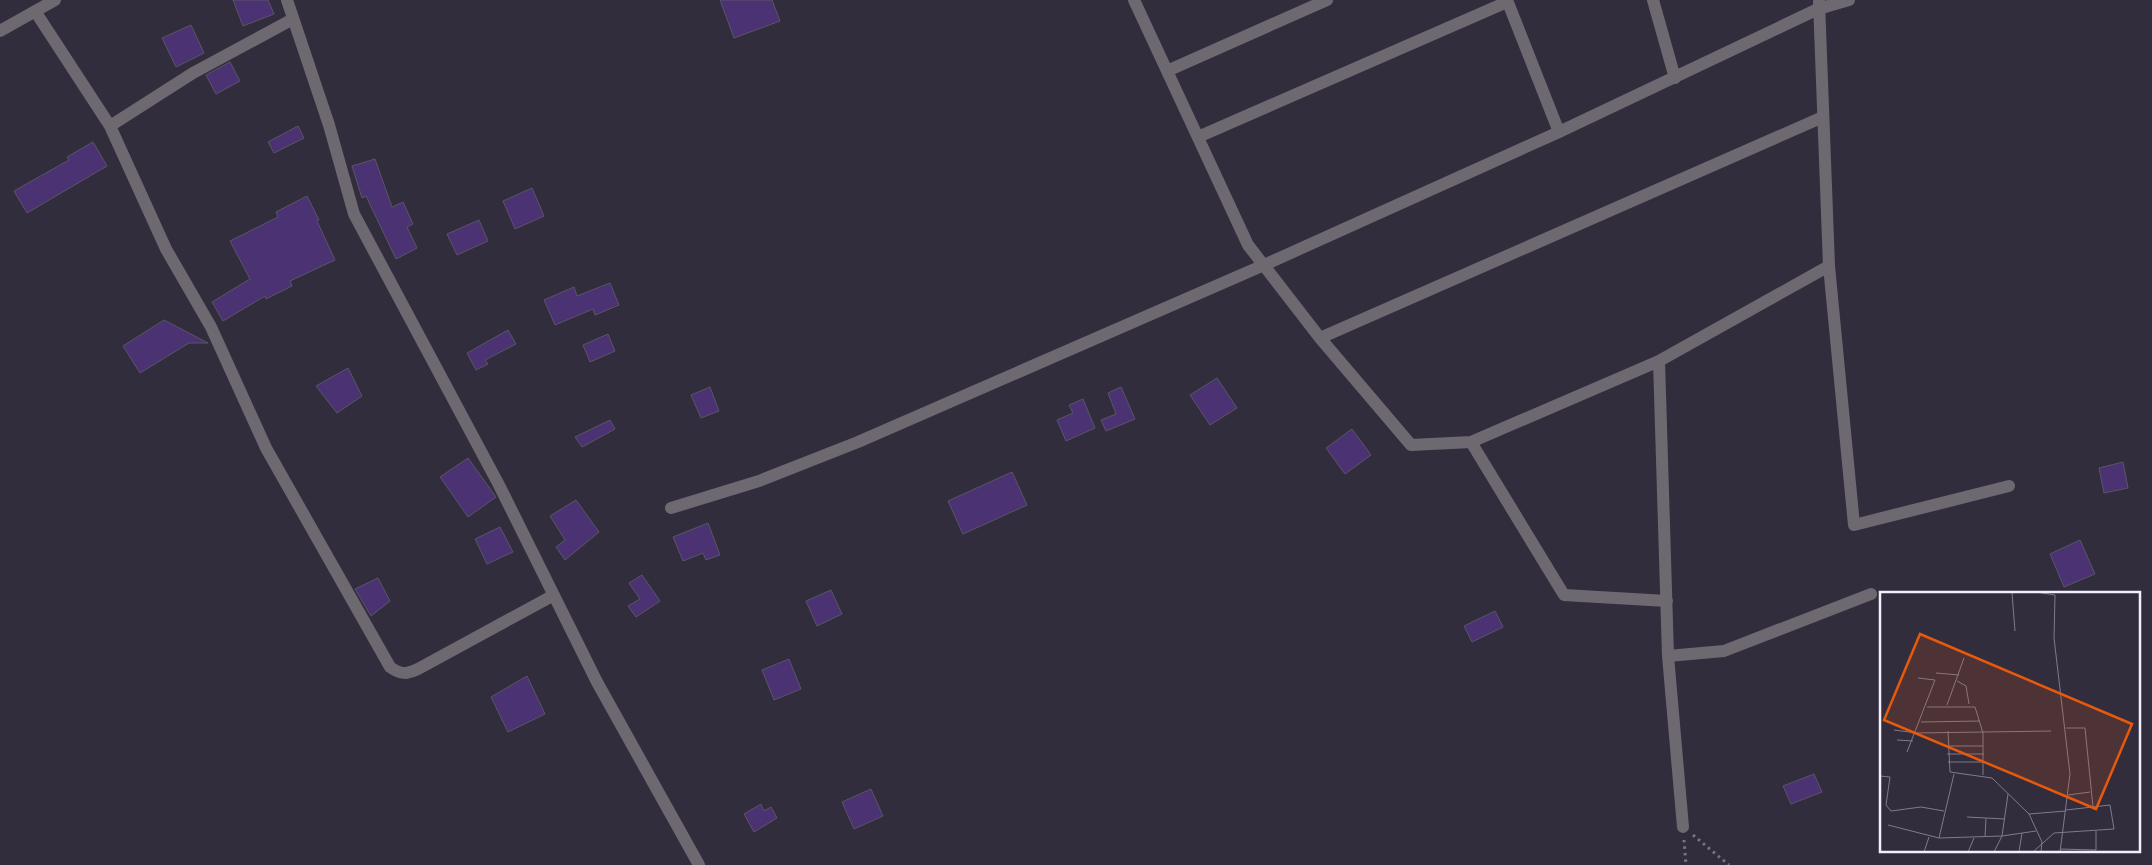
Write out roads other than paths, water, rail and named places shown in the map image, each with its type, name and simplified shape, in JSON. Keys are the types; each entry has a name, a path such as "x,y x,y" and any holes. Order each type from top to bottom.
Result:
{"street":[{"path":"0,31 55,0"},
{"path":"287,0 329,125 354,214 494,476 597,682 699,865"},
{"path":"1134,0 1248,245 1320,338 1411,445 1472,442 1659,361 1829,266"},
{"path":"1167,71 1327,0"},
{"path":"1654,0 1675,78"},
{"path":"671,508 759,481 858,442 1264,265 1559,132 1675,78 1818,4 1849,0"},
{"path":"1198,137 1507,1 1559,132"},
{"path":"1818,4 1829,266 1854,525 2010,486"},
{"path":"35,11 110,126 166,249 211,327 266,448 390,667 406,674 418,669 554,595"},
{"path":"110,126 193,73 293,19"},
{"path":"1320,338 1823,117"},
{"path":"1659,361 1668,656 1683,827"},
{"path":"1472,442 1564,595 1667,601"},
{"path":"1668,656 1724,650 1871,594"}]}
